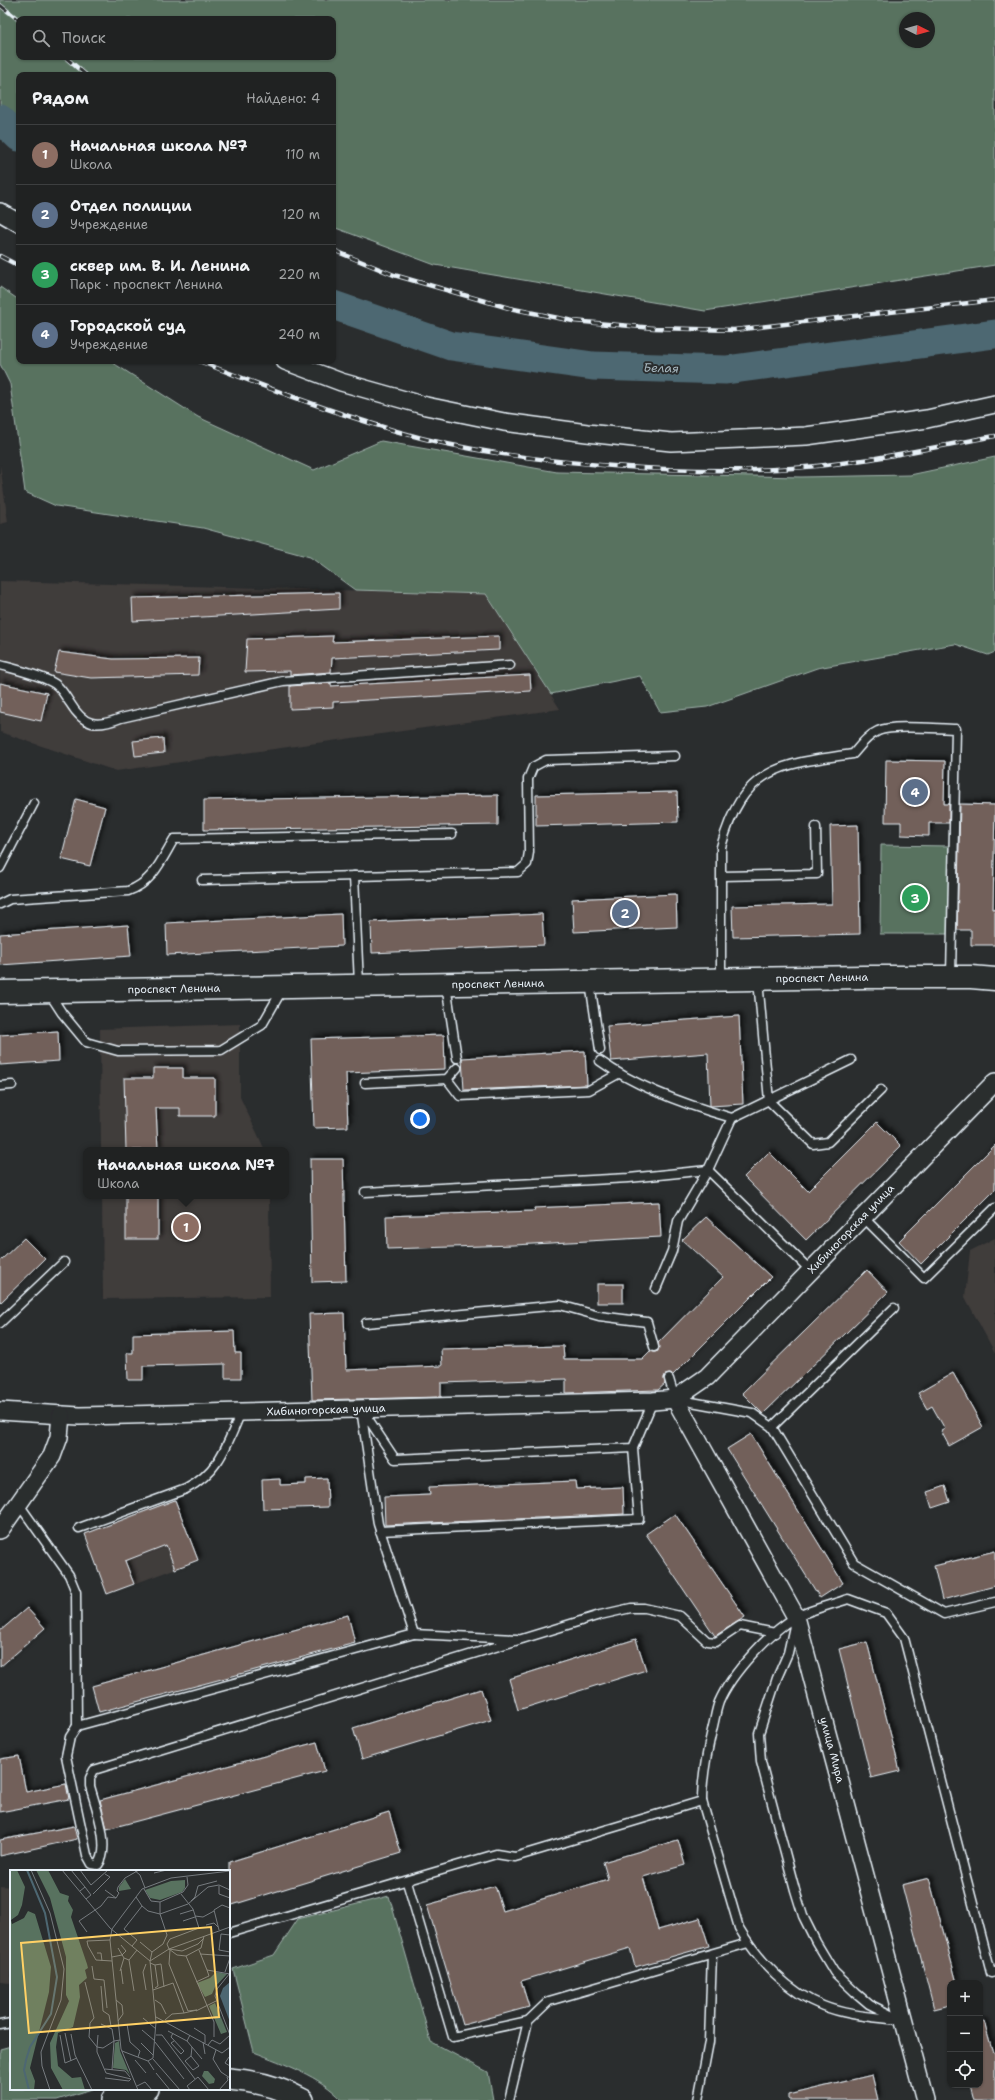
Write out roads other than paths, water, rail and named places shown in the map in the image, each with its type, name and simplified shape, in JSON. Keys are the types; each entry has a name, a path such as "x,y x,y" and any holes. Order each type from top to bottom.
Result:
{"main road":[{"name":"проспект Ленина","path":"0,992 283,987 359,984 951,976 995,979"}],"street":[{"path":"0,212 16,221"},
{"path":"293,364 341,382 426,406 504,422 671,442 806,436 927,419 995,404"},
{"name":"Хибиногорская улица","path":"0,1411 61,1415 241,1412 653,1401 675,1398 707,1377 995,1082"},
{"name":"улица Мира","path":"675,1398 686,1421 796,1617 925,2100"},
{"path":"0,1530 52,1456 59,1437 61,1415"},
{"path":"230,2079 258,2082 288,2091 303,2100"},
{"path":"112,2100 145,2090"}],"lane":[{"path":"0,665 53,683 62,690 79,717 90,723 104,724 121,718 282,681 510,665"},
{"path":"721,980 722,876 720,847 726,827 736,806 753,784 771,771 806,760 853,754 868,736 880,730 898,728 956,729 951,976"},
{"path":"202,880 518,872 527,864 529,852 528,779 533,768 546,760 675,756"},
{"path":"0,868 34,803"},
{"path":"722,876 817,874 816,827"},
{"path":"0,904 10,900 128,891 140,887 152,876 174,839 452,834"},
{"path":"354,876 359,984"},
{"path":"758,979 769,1101 813,1144 828,1142 881,1090"},
{"path":"590,982 600,1050"},
{"path":"446,984 457,1058"},
{"path":"48,992 62,1013 86,1042 118,1051 222,1050 262,1025 283,987"},
{"path":"656,1289 672,1251 678,1221 708,1170 732,1118 851,1060"},
{"path":"600,1061 618,1074 704,1110 732,1118"},
{"path":"366,1083 447,1079 457,1068"},
{"path":"447,1079 460,1096 589,1090 618,1074"},
{"path":"0,1086 12,1085"},
{"path":"365,1192 629,1178 708,1170"},
{"path":"708,1170 811,1271"},
{"path":"863,1217 924,1278 995,1208"},
{"path":"0,1323 64,1262"},
{"path":"366,1324 560,1306 599,1316 647,1322 654,1347"},
{"path":"772,1427 894,1308"},
{"path":"669,1379 675,1398 752,1414 772,1427 854,1563 944,1614 995,1602"},
{"path":"380,1531 639,1519 633,1448 653,1401"},
{"path":"361,1409 395,1459 633,1448"},
{"path":"361,1409 380,1531 414,1634"},
{"path":"79,1528 186,1489 201,1481 214,1467 224,1450 241,1412"},
{"path":"18,1504 69,1575 76,1592 76,1726 70,1737 66,1756 91,1870"},
{"path":"904,2021 847,2013 822,2006 788,1985 748,1943 740,1928 702,1801 702,1782 719,1703 733,1680 775,1633 796,1617 848,1599 886,1613 904,1638 992,1973 995,1972"},
{"path":"87,1855 92,1864 98,1864 102,1860 104,1852 104,1842 90,1786 90,1778 94,1770 523,1639 631,1608 644,1608 680,1616 707,1641 716,1642 740,1626 775,1633"},
{"path":"796,1617 788,1653 776,1678 759,1733 763,1770 803,1916 816,1942 834,1972 856,1993 869,2004 904,2021"},
{"path":"76,1726 414,1634 523,1639"},
{"path":"230,1933 407,1882 496,1854 515,1857 702,1801"},
{"path":"407,1882 453,2037 528,2021 549,2001 748,1943"},
{"path":"698,2100 709,2042 712,1954"},
{"path":"509,2100 528,2021"},
{"path":"0,2026 10,2023"}],"waterway":[{"name":"Белая","path":"0,119 16,134"},
{"name":"Белая","path":"336,306 451,346 593,366 726,370 995,334"}],"railway":[{"path":"0,5 16,18"},
{"path":"68,60 82,72"},
{"path":"336,251 394,275 509,308 573,321 654,328 734,330 995,300"},
{"path":"0,256 16,264"},
{"path":"207,364 321,407 422,438 476,450 586,464 695,470 756,470 804,467 859,461 995,436"}],"place":[{"name":"Городской суд","path":"915,792"},
{"name":"сквер им. В. И. Ленина","path":"915,898"},
{"name":"Отдел полиции","path":"625,913"},
{"name":"Начальная школа №7","path":"186,1227"}]}
